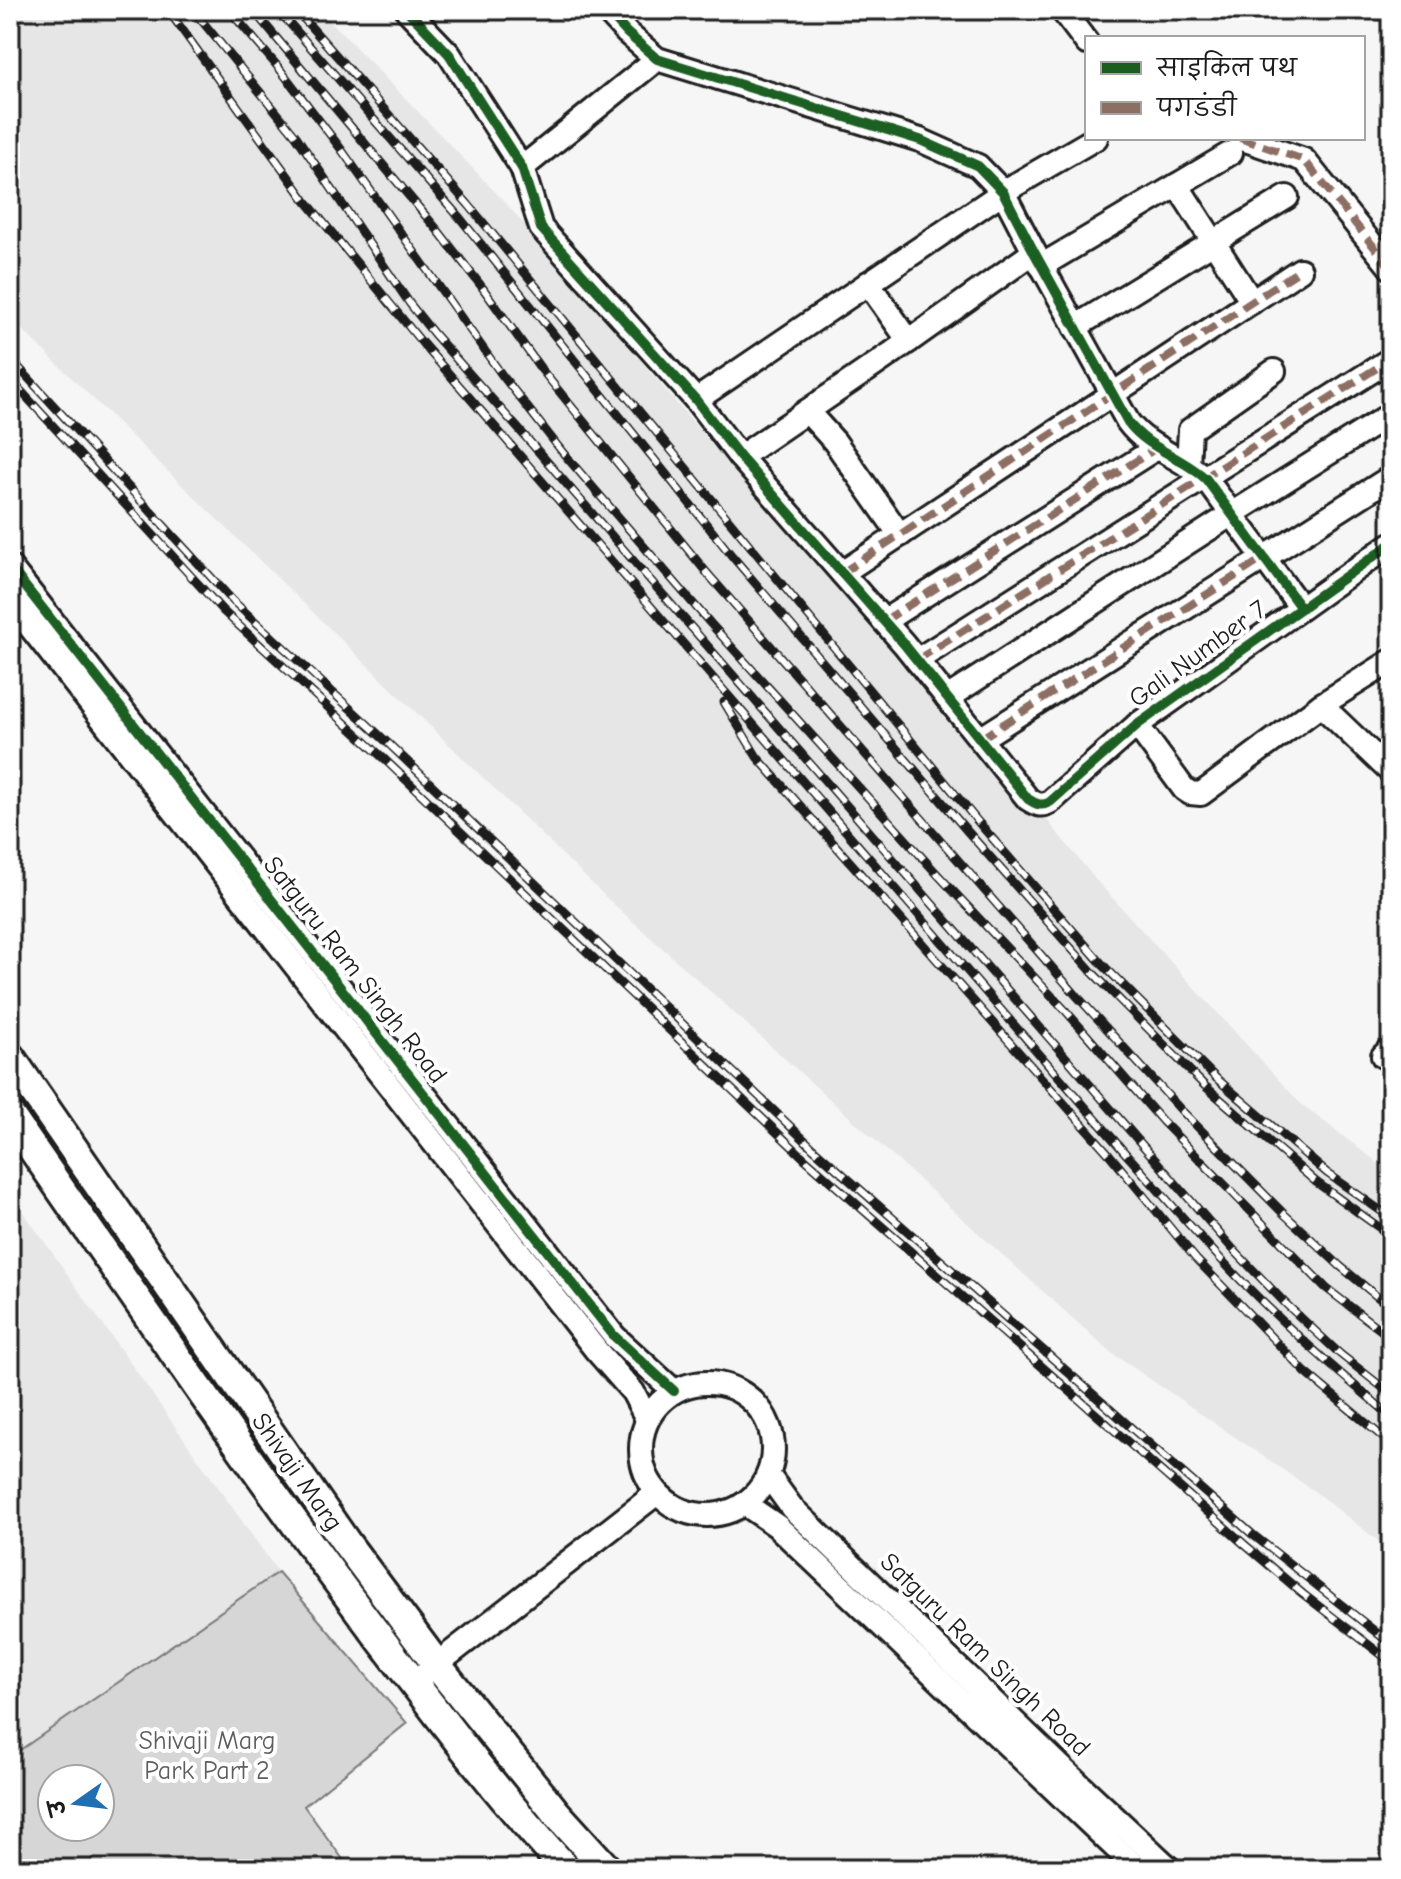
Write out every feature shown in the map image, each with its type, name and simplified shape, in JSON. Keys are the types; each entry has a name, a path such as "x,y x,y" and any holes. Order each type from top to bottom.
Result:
{"main road":[{"name":"Shivaji Marg","path":"10,1057 347,1544 437,1664 557,1814 607,1869"},
{"name":"Shivaji Marg","path":"10,1116 299,1530 413,1682 535,1835 566,1869"}],"street":[{"path":"407,10 449,54 522,168 541,228 696,400 740,457 884,621 980,739 1391,477"},
{"path":"606,10 657,59 920,140 978,166 1003,192 1037,259 1134,430 1206,479 1301,608"},
{"path":"1062,10 1085,40"},
{"path":"522,168 657,59"},
{"path":"696,400 1003,192 1093,140"},
{"path":"740,457 909,341 1037,259 1177,185 1236,146 1304,160 1391,268"},
{"path":"1177,185 1252,302"},
{"path":"1075,327 1287,197"},
{"path":"842,573 1300,270"},
{"path":"868,283 909,341"},
{"path":"917,660 1391,359"},
{"path":"1188,464 1190,430 1274,371"},
{"path":"807,411 835,442 900,535"},
{"path":"947,698 1391,414"},
{"path":"884,621 1158,447"},
{"name":"Gali Number 7","path":"980,739 1028,799 1037,805 1045,805 1137,725 1391,544"},
{"name":"Satguru Ram Singh Road","path":"10,567 614,1336 674,1391"},
{"name":"Satguru Ram Singh Road","path":"10,601 596,1350 633,1392 647,1419"},
{"path":"1137,725 1184,789 1195,795 1201,794 1321,705 1391,661"},
{"path":"1321,705 1391,772"},
{"path":"703,1382 732,1387 757,1405 770,1426 774,1450 768,1475 759,1491 745,1504 715,1515 683,1511 657,1493 644,1470 640,1444 647,1419 654,1408 674,1391 703,1382"},
{"name":"Satguru Ram Singh Road","path":"768,1475 792,1508 1170,1869"},
{"path":"413,1682 657,1493"},
{"name":"Satguru Ram Singh Road","path":"745,1504 777,1526 1138,1869"}],"shaded area":[{"path":"10,10 320,10 506,203 774,517 1007,771 1095,879 1300,1103 1391,1173 1391,1551 1314,1491 1109,1351 609,900 10,318"},
{"path":"10,1193 278,1572 10,1757"}],"green space":[{"name":"Shivaji Marg Park Part 2","path":"278,1572 407,1723 304,1806 350,1869 10,1869 10,1757"}],"railway":[{"path":"168,10 306,201 423,344 1127,1155 1255,1295 1391,1416"},
{"path":"193,10 296,136 410,304 434,334 1232,1248 1340,1354 1391,1394"},
{"path":"229,10 279,68 341,149 502,375 564,454 710,623 1065,1010 1163,1122 1326,1288 1391,1338"},
{"path":"253,10 440,233 541,369 707,573 1076,995 1181,1110 1282,1212 1391,1308"},
{"path":"278,10 460,218 732,556 1095,975 1205,1086 1316,1182 1391,1236"},
{"path":"296,10 468,204 979,823 1103,965 1216,1078 1327,1173 1391,1218"},
{"path":"10,358 233,601 390,745 813,1148 1252,1534 1391,1644"},
{"path":"10,379 223,611 381,756 804,1158 1244,1544 1391,1662"},
{"path":"724,702 757,757 1109,1154 1196,1259 1305,1372 1391,1444"}],"marked path":[{"path":"1246,140 1304,160 1391,268"},
{"path":"842,573 1300,270"},
{"path":"917,660 1391,359"},
{"path":"884,621 1158,447"},
{"path":"980,739 1264,558"}],"cycle path":[{"path":"407,10 449,54 522,168 541,228 696,400 740,457 904,644 1028,799 1041,805 1050,802 1137,725 1391,544"},
{"path":"606,10 657,59 920,140 978,166 1003,192 1128,422 1145,439 1206,479 1301,608"},
{"path":"10,567 614,1336 674,1391"}]}
